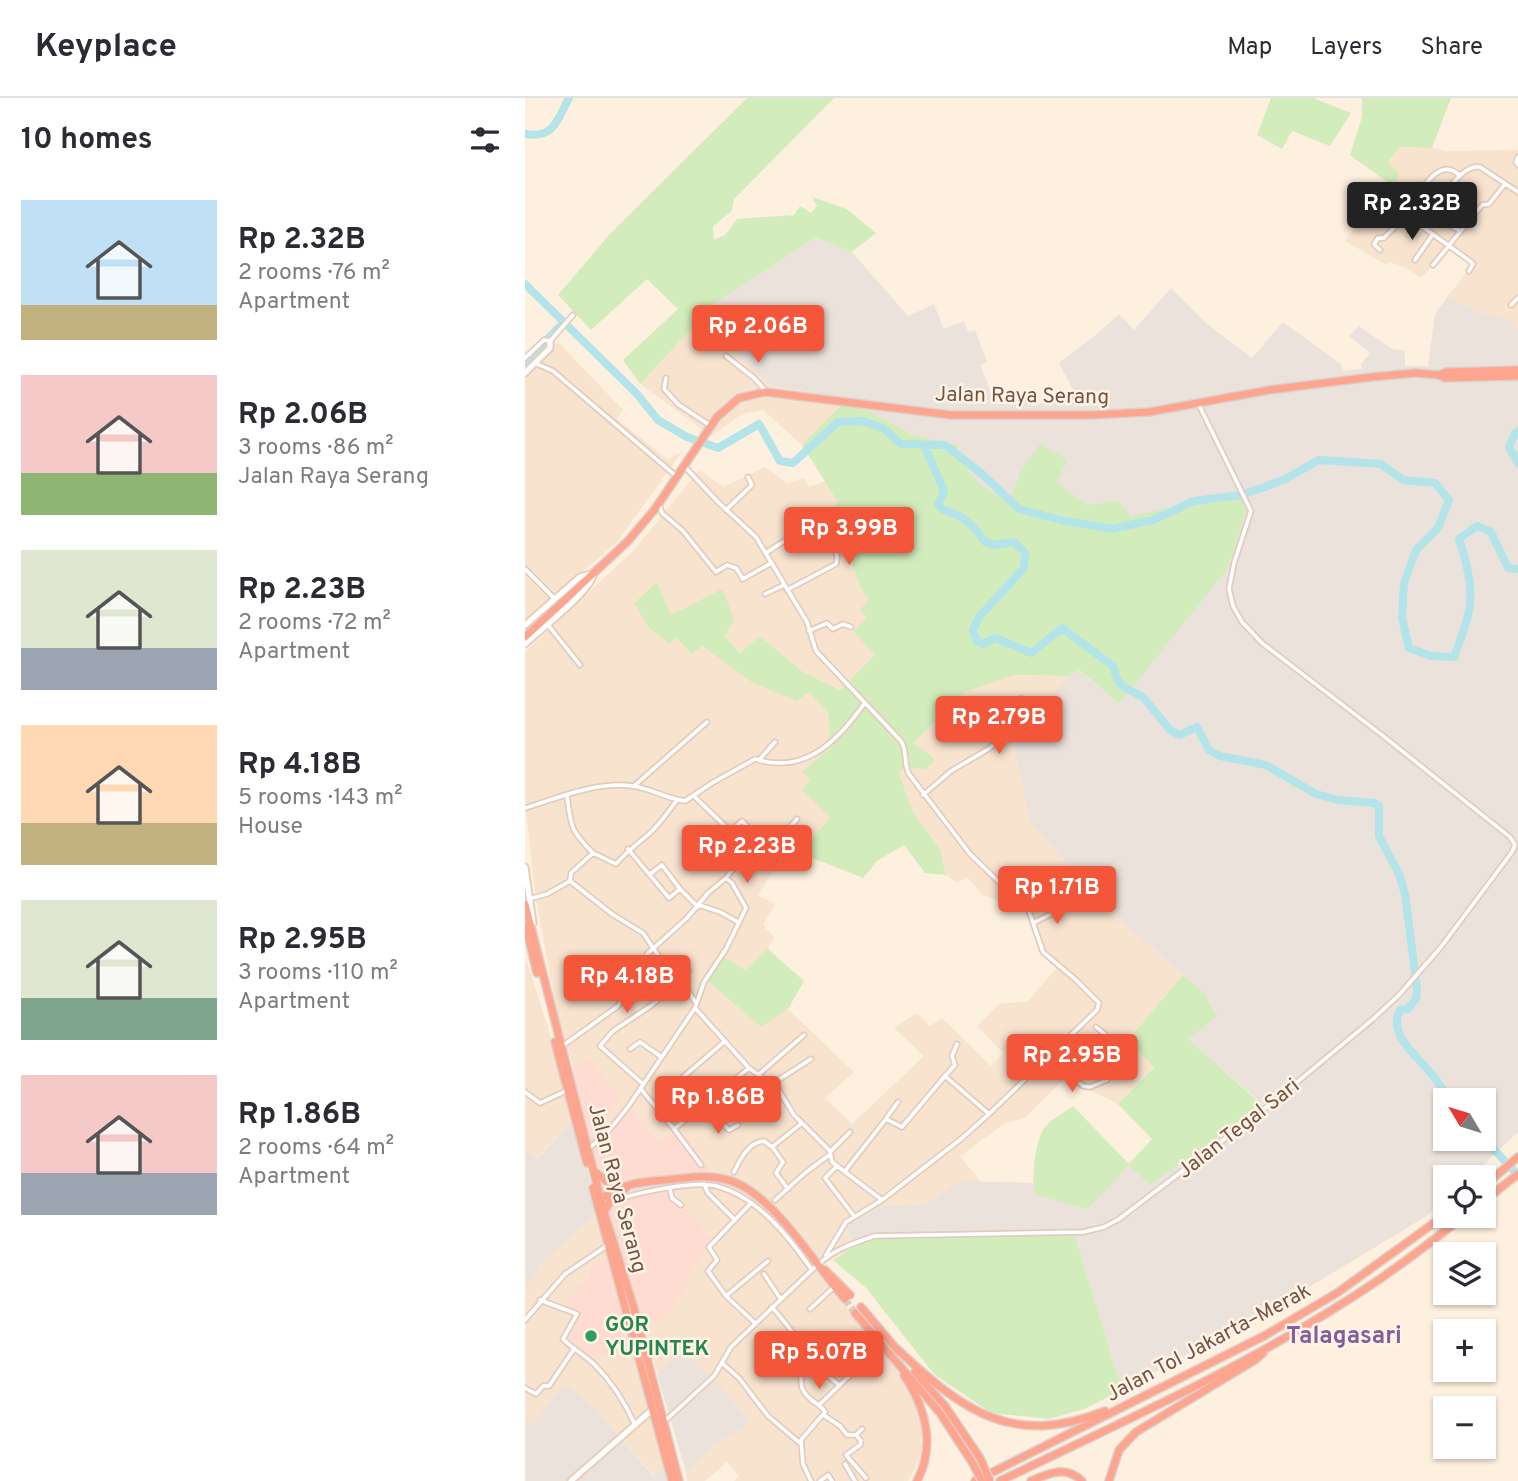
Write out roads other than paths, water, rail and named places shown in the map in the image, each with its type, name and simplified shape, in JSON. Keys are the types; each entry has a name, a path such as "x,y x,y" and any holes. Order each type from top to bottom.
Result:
{"highway":[{"name":"Jalan Raya Serang","path":"1439,375 1446,372 1518,370"},
{"name":"Jalan Raya Serang","path":"525,637 628,541 658,503 709,428 729,404 747,396 765,392 937,414 979,416 1126,414 1307,384 1415,373 1445,378 1518,376"},
{"name":"Jalan Raya Serang","path":"525,632 578,587"},
{"name":"Jalan Raya Serang","path":"527,902 526,920 592,1174 603,1202 608,1245 619,1271"},
{"name":"Jalan Raya Serang","path":"536,959 564,1066"},
{"path":"1496,1177 1515,1160"},
{"path":"592,1174 621,1187 682,1178 718,1177 739,1184 769,1205 815,1265 834,1287 847,1297 815,1265"},
{"path":"1496,1192 1518,1174"},
{"path":"603,1202 621,1187"},
{"path":"603,1202 621,1187"},
{"name":"Jalan Raya Serang","path":"603,1202 657,1408 672,1481"},
{"name":"Jalan Tol Jakarta–Merak","path":"975,1481 1264,1336 1337,1293 1433,1224"},
{"name":"Jalan Tol Jakarta–Merak","path":"1000,1481 1198,1385 1268,1347 1344,1303 1408,1260 1449,1228"},
{"path":"1337,1293 1344,1303"},
{"path":"917,1481 927,1452 926,1426 920,1404 892,1357 858,1310 943,1390 974,1412 999,1421 1019,1424 1067,1424 1106,1411 1264,1336"},
{"path":"1109,1481 1119,1450 1136,1432 1255,1360 1268,1347"},
{"path":"897,1349 944,1406 990,1481"},
{"path":"892,1357 940,1412 976,1460 982,1481"},
{"name":"Jalan Raya Serang","path":"657,1408 664,1422 679,1481"},
{"path":"1031,1481 1060,1471 1077,1476 1083,1481"}],"main road":[{"path":"525,373 550,348 549,340"},
{"path":"525,625 580,577 591,575 591,582 581,594 525,644"},
{"path":"525,867 527,902 536,959"},
{"path":"525,937 536,959"},
{"path":"571,1481 657,1408"}],"street":[{"path":"1518,158 1515,162 1518,165"},
{"path":"1425,228 1460,176 1477,167 1518,192"},
{"path":"1380,250 1374,242 1385,237 1406,215 1425,183 1443,170 1453,169 1460,176"},
{"path":"1433,265 1482,205 1489,204 1505,184"},
{"path":"1406,215 1472,262 1469,271"},
{"path":"1433,216 1460,231"},
{"path":"1415,260 1433,234"},
{"path":"1511,305 1518,298"},
{"path":"525,358 549,340 573,315"},
{"path":"726,356 754,377 765,392"},
{"path":"535,363 553,371 676,476"},
{"path":"666,378 664,389 670,397 709,428"},
{"name":"Jalan Tegal Sari","path":"664,1422 710,1381 723,1364 731,1347 780,1298 825,1257 850,1244 883,1234 1083,1232 1104,1227 1159,1190 1293,1087 1399,995 1478,899 1516,847 1510,837 1262,643 1242,622 1233,606 1229,589 1234,563 1251,511 1198,403"},
{"path":"686,463 726,510 749,529 766,553 807,622 816,651 864,705 901,741 905,748 905,768 923,795 970,854 1029,911 1035,922 1043,952 1097,1000 1099,1007 989,1114 882,1200 854,1216 843,1226 825,1257"},
{"path":"726,510 752,485 748,477"},
{"path":"658,503 662,513 683,531 716,572 727,565 736,568 743,579 771,562"},
{"path":"766,553 812,528 825,536 834,547 838,559 836,564 787,590"},
{"path":"525,569 555,599"},
{"path":"765,594 784,585"},
{"path":"809,631 827,623 833,629 843,624 851,627"},
{"path":"547,624 580,665"},
{"path":"923,795 951,771 998,741 1027,710 1027,704 1021,698"},
{"path":"525,808 594,789 634,786 685,801 755,759 775,764 807,759 845,729 864,705"},
{"path":"634,786 706,722"},
{"path":"759,760 775,742"},
{"path":"566,796 569,821 574,832 593,853 615,864 628,849 649,833 677,800"},
{"path":"694,797 728,829 734,828 742,821 761,841 784,834 797,819"},
{"path":"561,1047 621,1003 616,991 644,966 647,962 646,956 699,906 757,838"},
{"path":"628,849 669,898 680,889"},
{"path":"570,881 571,873 593,853"},
{"path":"650,875 662,865 680,889 699,906 738,922"},
{"path":"586,1150 606,1134 642,1086 696,1006 704,982 726,948 745,908 726,877"},
{"path":"527,902 570,881"},
{"path":"570,881 612,914 639,929 668,970 680,979 696,1006 724,1042 749,1068 778,1089 790,1109 830,1154 829,1159 882,1200"},
{"path":"1035,922 1051,914 1058,903"},
{"path":"689,971 652,1005 613,1031 600,1046 642,1086 701,1165"},
{"path":"1088,1019 1113,1041"},
{"path":"758,1074 804,1035"},
{"path":"630,1049 641,1042 660,1056"},
{"path":"674,1085 724,1042"},
{"path":"886,1119 902,1127 955,1065 951,1056 957,1044"},
{"path":"1050,1057 1083,1086 1090,1087 1107,1080"},
{"path":"772,1084 811,1059"},
{"path":"674,1129 749,1068"},
{"path":"945,1076 989,1114"},
{"path":"679,1080 729,1130 738,1125"},
{"path":"525,1091 540,1103 570,1089"},
{"path":"845,1171 898,1102"},
{"path":"772,1147 802,1123"},
{"path":"775,1200 830,1154 850,1132"},
{"path":"734,1172 754,1144 762,1140 772,1147 783,1162 776,1173 788,1189"},
{"path":"837,1166 825,1178 854,1216"},
{"path":"603,1202 640,1192 704,1184 723,1188 751,1203 815,1265"},
{"path":"704,1184 708,1193 735,1220"},
{"path":"670,1189 672,1198 681,1205"},
{"path":"755,1323 726,1296 708,1271 717,1260 708,1248 758,1196"},
{"path":"525,1320 540,1300 571,1269 608,1245"},
{"path":"726,1296 768,1261"},
{"path":"764,1274 780,1298"},
{"path":"810,1309 834,1287"},
{"path":"540,1300 577,1314 563,1339 608,1380 621,1397 635,1425"},
{"path":"772,1307 795,1336 802,1357 802,1388 811,1401 824,1410 824,1416 802,1437 803,1464 811,1481"},
{"path":"525,1388 536,1394 543,1386 549,1386 574,1349"},
{"path":"819,1405 867,1359"},
{"path":"723,1364 739,1378 768,1416 801,1445"},
{"path":"803,1367 820,1369 839,1385"},
{"path":"824,1416 831,1418 847,1435 856,1435 862,1429"},
{"path":"856,1435 861,1443 846,1454 866,1478"},
{"path":"851,1461 842,1465 855,1481"},
{"path":"820,1481 828,1475 832,1481"}],"waterway":[{"path":"525,134 535,135 549,131 569,98"},
{"path":"525,284 637,394 658,420 687,437 718,448 759,424 780,461 793,463 838,422 863,421 883,428 901,444 945,445 982,474 1019,509 1060,520 1112,529 1153,520 1194,501 1240,495 1265,487 1319,460 1381,464 1403,480 1435,483 1449,500 1438,528 1416,550 1404,583 1402,618 1409,648 1431,656 1454,657 1466,624 1470,586 1459,539 1477,526 1491,532 1508,568 1518,569"},
{"path":"525,362 564,322"},
{"path":"1518,431 1509,447 1518,463"},
{"path":"924,445 944,491 938,505 967,521 985,542 995,545 1014,542 1025,553 1024,568 979,617 973,630 977,641 982,644 996,638 1031,653 1062,628 1113,666 1122,686 1143,697 1170,730 1179,735 1197,727 1209,750 1220,756 1266,765 1316,794 1379,806 1379,836 1399,874 1405,894 1417,989 1416,998 1408,1009 1400,1010 1397,1027 1404,1043 1442,1088"},
{"path":"1496,1152 1518,1175"}],"tunnel":[{"path":"845,1299 855,1313"}],"place":[{"name":"GOR YUPINTEK","path":"591,1336"}],"district":[{"name":"Talagasari","path":"1344,1335"}]}
